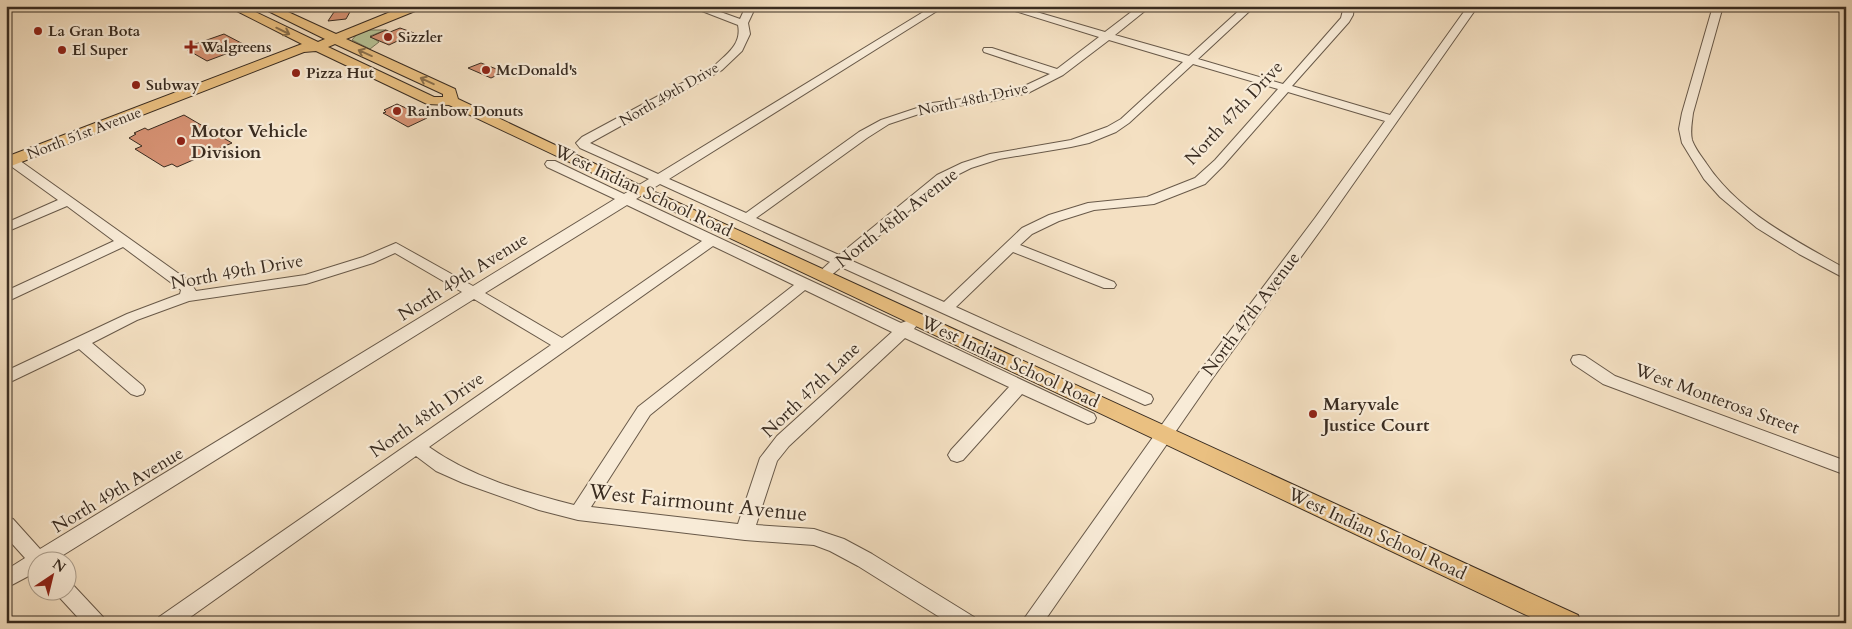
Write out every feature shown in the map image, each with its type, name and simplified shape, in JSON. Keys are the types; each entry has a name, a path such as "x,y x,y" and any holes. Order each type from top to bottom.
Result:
{"main road":[{"name":"West Indian School Road","path":"233,6 308,46 432,101 451,101 633,195 823,275 909,324 1164,434 1569,623"},
{"name":"West Indian School Road","path":"264,6 450,92 451,101"},
{"name":"North 51st Avenue","path":"9,162 308,46 400,6"},
{"name":"North 51st Avenue","path":"330,37 416,6"}],"street":[{"path":"694,6 743,23"},
{"name":"North 49th Drive","path":"582,143 718,68 737,51 745,34 743,23 751,6"},
{"name":"North 49th Avenue","path":"54,552 940,6"},
{"path":"1004,6 1392,119"},
{"name":"North 48th Drive","path":"746,219 863,135 896,117 932,106 993,98 1024,91 1047,81 1146,6"},
{"name":"North 48th Avenue","path":"823,275 941,178 962,167 1012,152 1085,141 1108,132 1126,121 1250,6"},
{"name":"North 47th Drive","path":"945,309 1027,231 1054,218 1093,206 1149,201 1200,181 1219,163 1345,20 1348,15 1349,6"},
{"name":"North 47th Avenue","path":"1031,623 1164,434 1320,221 1473,6"},
{"path":"1718,6 1690,99 1686,138 1700,166 1722,193 1744,212 1771,231 1846,276"},
{"path":"988,50 1059,73"},
{"name":"West Indian School Road","path":"582,143 1145,399"},
{"path":"9,162 68,201 184,284 189,289 187,297"},
{"name":"West Indian School Road","path":"551,164 633,195 712,240 804,284 909,324 1020,386 1088,418"},
{"path":"6,228 68,201"},
{"name":"North 48th Drive","path":"166,623 712,240"},
{"path":"6,297 125,241"},
{"path":"1011,246 1109,285"},
{"name":"North 49th Drive","path":"6,378 132,317 187,297 306,279 368,260 396,247 474,293"},
{"path":"578,513 644,411 660,396 804,284"},
{"path":"474,293 563,344"},
{"name":"North 47th Lane","path":"745,532 769,458 783,441 909,324"},
{"path":"80,341 137,390"},
{"name":"West Monterosa Street","path":"1579,360 1610,380 1846,468"},
{"path":"957,455 1020,386"},
{"name":"West Fairmount Avenue","path":"416,447 442,466 470,478 530,500 578,513 814,538 837,545 967,623"},
{"path":"6,524 31,552"},
{"name":"North 49th Avenue","path":"6,580 28,567"},
{"path":"76,602 96,623"}],"green space":[{"path":"370,30 386,30 370,36 379,42 370,49 352,40 357,34"}],"building":[{"path":"351,10 346,19 328,21 334,12"},
{"name":"Sizzler","path":"400,28 414,33 389,45 370,37 386,30 390,32"},
{"name":"Walgreens","path":"224,34 247,46 207,61 184,48"},
{"name":"McDonald's","path":"481,63 504,72 491,78 468,68"},
{"path":"397,104 427,118 408,127 383,113 386,112 384,110"},
{"name":"Motor Vehicle Division","path":"184,115 232,143 177,167 172,164 164,167 135,149 142,146 129,138 136,134 134,133 145,128 148,130"}],"place":[{"name":"La Gran Bota","path":"38,31"},
{"name":"Sizzler","path":"388,37"},
{"name":"Walgreens","path":"191,47"},
{"name":"El Super","path":"62,50"},
{"name":"McDonald's","path":"486,70"},
{"name":"Pizza Hut","path":"296,73"},
{"name":"Subway","path":"136,85"},
{"name":"Rainbow Donuts","path":"397,111"},
{"name":"Motor Vehicle Division","path":"181,141"},
{"name":"Maryvale Justice Court","path":"1313,414"}]}
